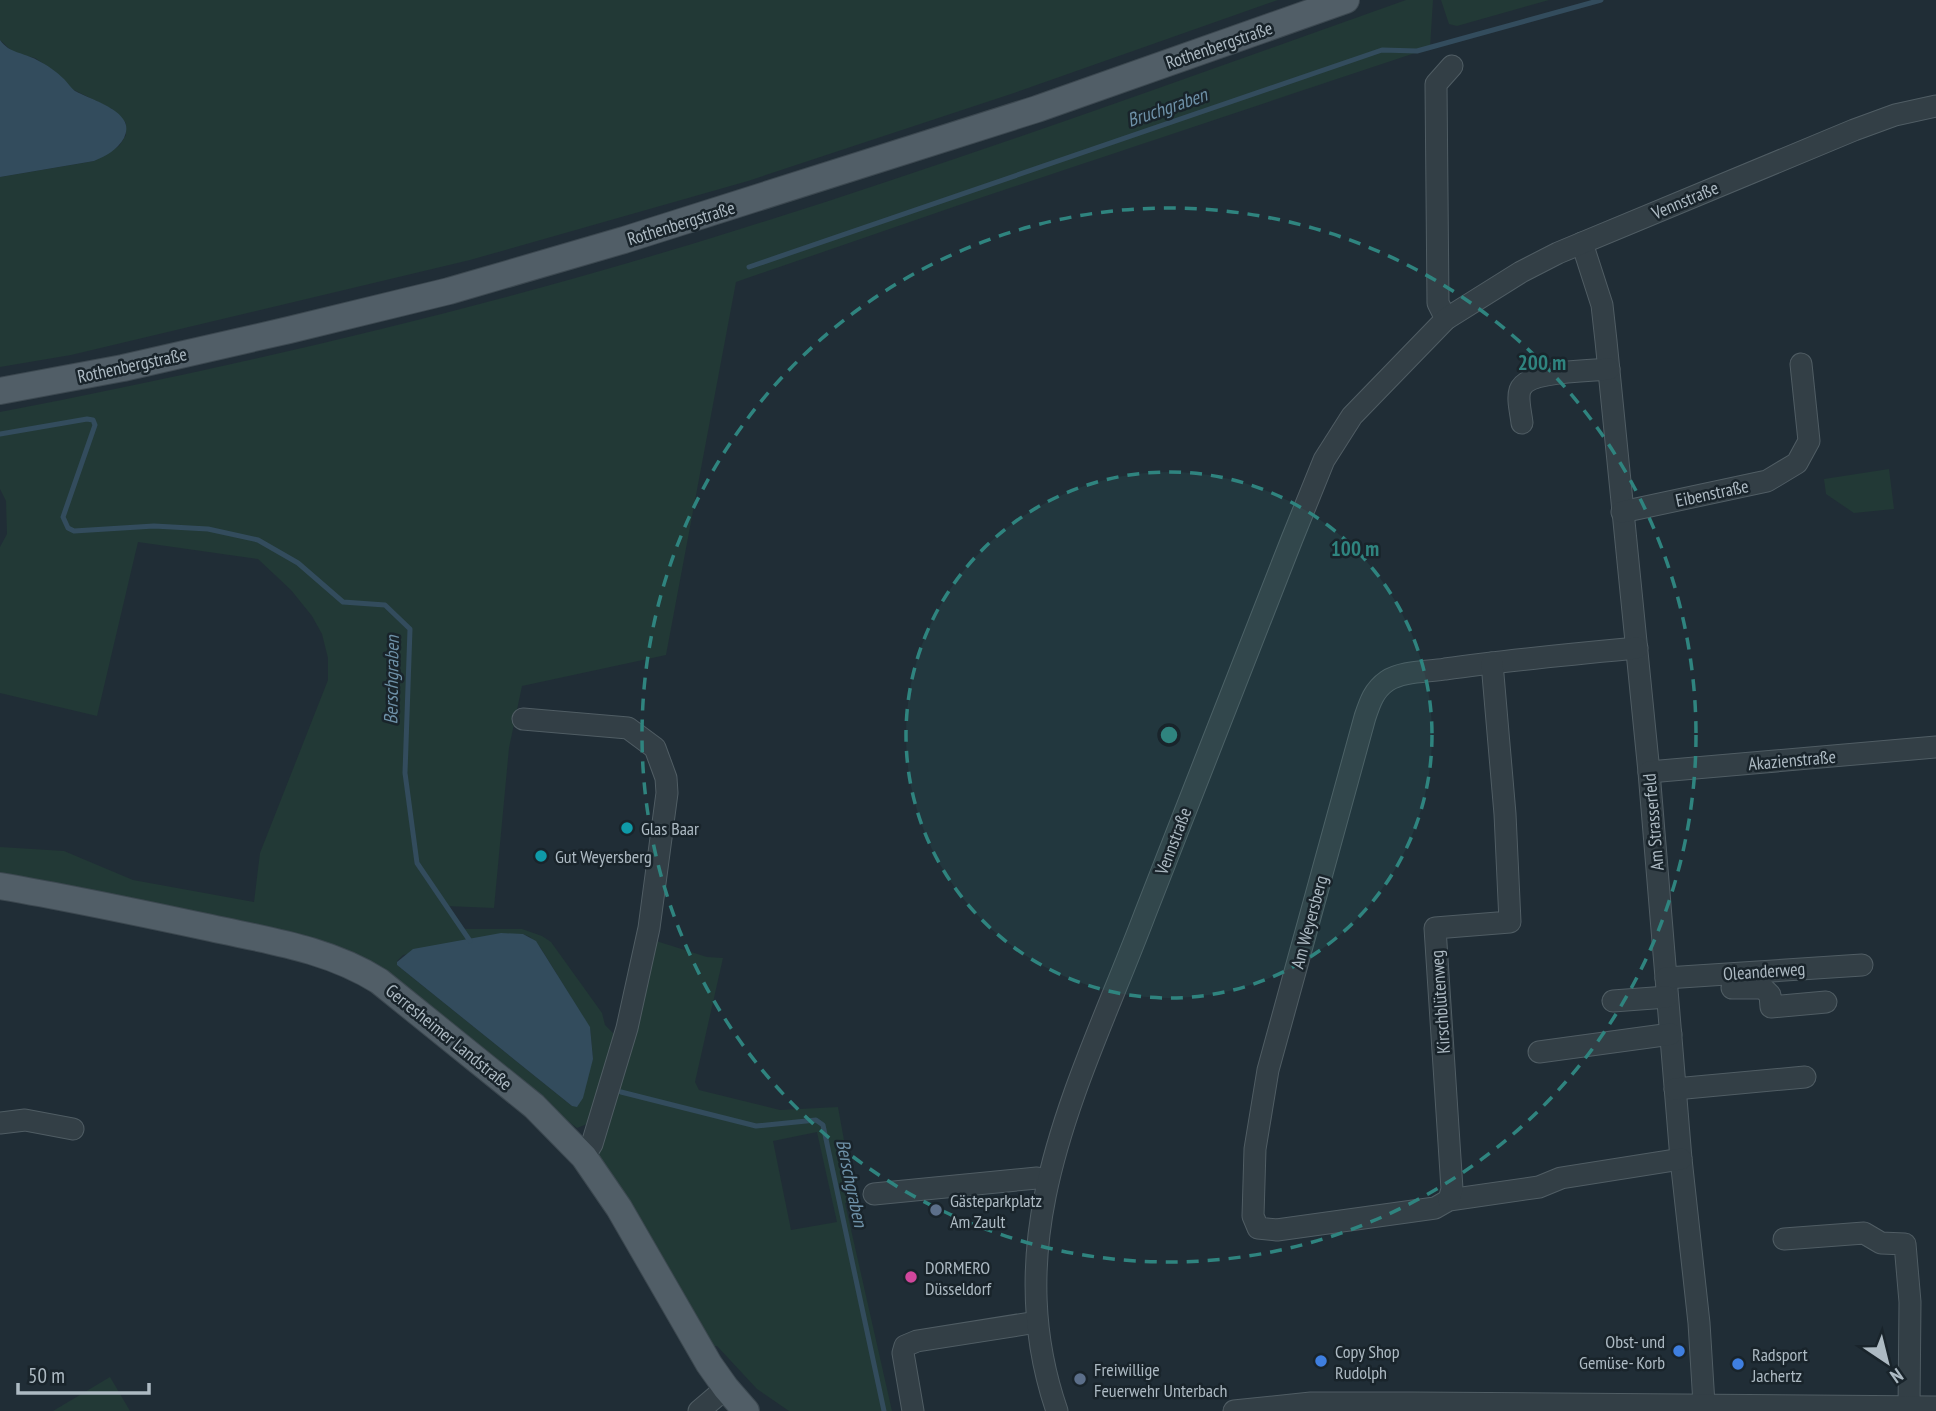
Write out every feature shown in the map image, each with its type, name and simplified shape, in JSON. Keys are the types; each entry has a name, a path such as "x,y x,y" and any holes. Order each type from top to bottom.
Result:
{"main road":[{"name":"Rothenbergstraße","path":"0,391 122,368 251,339 524,270 806,184 1037,109 1346,0"},
{"name":"Gerresheimer Landstraße","path":"0,886 83,900 310,949 359,969 379,981 534,1106 583,1157 619,1208 700,1349 744,1410"}],"street":[{"path":"1446,319 1438,303 1436,84 1451,66"},
{"name":"Vennstraße","path":"1058,1411 1045,1376 1039,1235 1048,1180 1063,1127 1324,460 1352,416 1446,319 1521,272 1582,243 1854,130 1895,115 1936,106"},
{"name":"Am Strasserfeld","path":"1582,243 1602,305 1637,648 1681,1159 1699,1323 1697,1407"},
{"name":"Eibenstraße","path":"1622,512 1767,481 1797,463 1809,441 1801,364"},
{"path":"1522,423 1519,395 1520,387 1525,382 1539,376 1609,369"},
{"name":"Am Weyersberg","path":"1449,1200 1435,1208 1277,1230 1258,1228 1252,1216 1255,1149 1268,1070 1370,701 1378,689 1390,680 1405,675 1637,648"},
{"name":"Kirschblütenweg","path":"1449,1200 1452,1189 1434,928 1510,922 1505,814 1492,663"},
{"path":"523,719 628,728 655,748 666,778 667,793 646,941 627,1028 592,1144 583,1157"},
{"name":"Akazienstraße","path":"1648,772 1936,747"},
{"name":"Oleanderweg","path":"1667,989 1862,965"},
{"path":"1613,1001 1667,989 1759,986 1767,990 1771,1007 1826,1002"},
{"path":"1539,1052 1671,1034"},
{"path":"1675,1089 1805,1077"},
{"path":"0,1123 25,1120 74,1129"},
{"path":"1449,1200 1539,1187 1561,1178 1681,1159"},
{"path":"874,1194 1037,1178 1048,1180"},
{"path":"1784,1239 1864,1233 1881,1243 1905,1244 1910,1302 1909,1407"},
{"path":"912,1411 903,1353 905,1346 917,1340 1042,1312"},
{"path":"699,1411 726,1388"},
{"path":"1234,1411 1311,1403 1398,1407 1936,1407"}],"green space":[{"path":"0,0 1278,0 1014,93 748,181 470,260 71,355 0,367 0,177 94,161 119,146 126,135 126,123 112,109 72,89 54,71 35,58 14,53 0,40"},
{"path":"1406,0 1433,0 1430,48 736,282 666,655 522,686 509,748 494,908 446,906 417,862 407,771 410,629 403,773 415,864 460,929 522,929 551,942 602,1013 605,1025 614,1034 587,1124 577,1128 569,1122 405,986 0,876 0,847 64,851 133,880 254,902 260,853 328,680 328,658 322,634 312,616 291,590 258,559 138,542 97,716 0,693 0,547 7,534 6,501 0,489 0,412 371,332 646,258 905,176","holes":["523,934 540,947 590,1028 593,1059 572,1106 397,965 403,955"]},
{"path":"1441,0 1549,0 1457,26 1449,24"},
{"path":"1889,469 1894,509 1854,513 1826,494 1824,479"},
{"path":"653,940 707,957 723,958 695,1082 699,1090 780,1110 838,1107 855,1201 845,1203 892,1411 789,1411 757,1389 717,1346 712,1346 598,1158","holes":["817,1132 837,1222 791,1230 773,1141"]},
{"path":"110,1377 130,1411 53,1411"}],"water":[{"path":"0,40 12,50 32,57 52,69 75,91 119,114 127,129 118,146 94,161 0,177"},
{"path":"501,933 523,934 536,941 590,1027 593,1059 583,1098 577,1107 572,1106 397,965 397,962 413,949"}],"waterway":[{"name":"Bruchgraben","path":"749,267 1382,50 1417,51 1601,0"},
{"name":"Berschgraben","path":"0,434 93,420 95,425 63,517 68,528 74,531 154,526 208,529 258,540 298,563 343,602 385,605 410,629 405,773 417,863 470,941"},
{"name":"Berschgraben","path":"621,1092 756,1126 816,1120 823,1125 884,1411"}],"place":[{"name":"Glas Baar","path":"627,828"},
{"name":"Gut Weyersberg","path":"541,856"},
{"name":"Gästeparkplatz Am Zault","path":"936,1210"},
{"name":"DORMERO Düsseldorf","path":"911,1277"},
{"name":"Obst- und Gemüse- Korb","path":"1679,1351"},
{"name":"Copy Shop Rudolph","path":"1321,1361"},
{"name":"Radsport Jachertz","path":"1738,1364"},
{"name":"Freiwillige Feuerwehr Unterbach","path":"1080,1379"}]}
